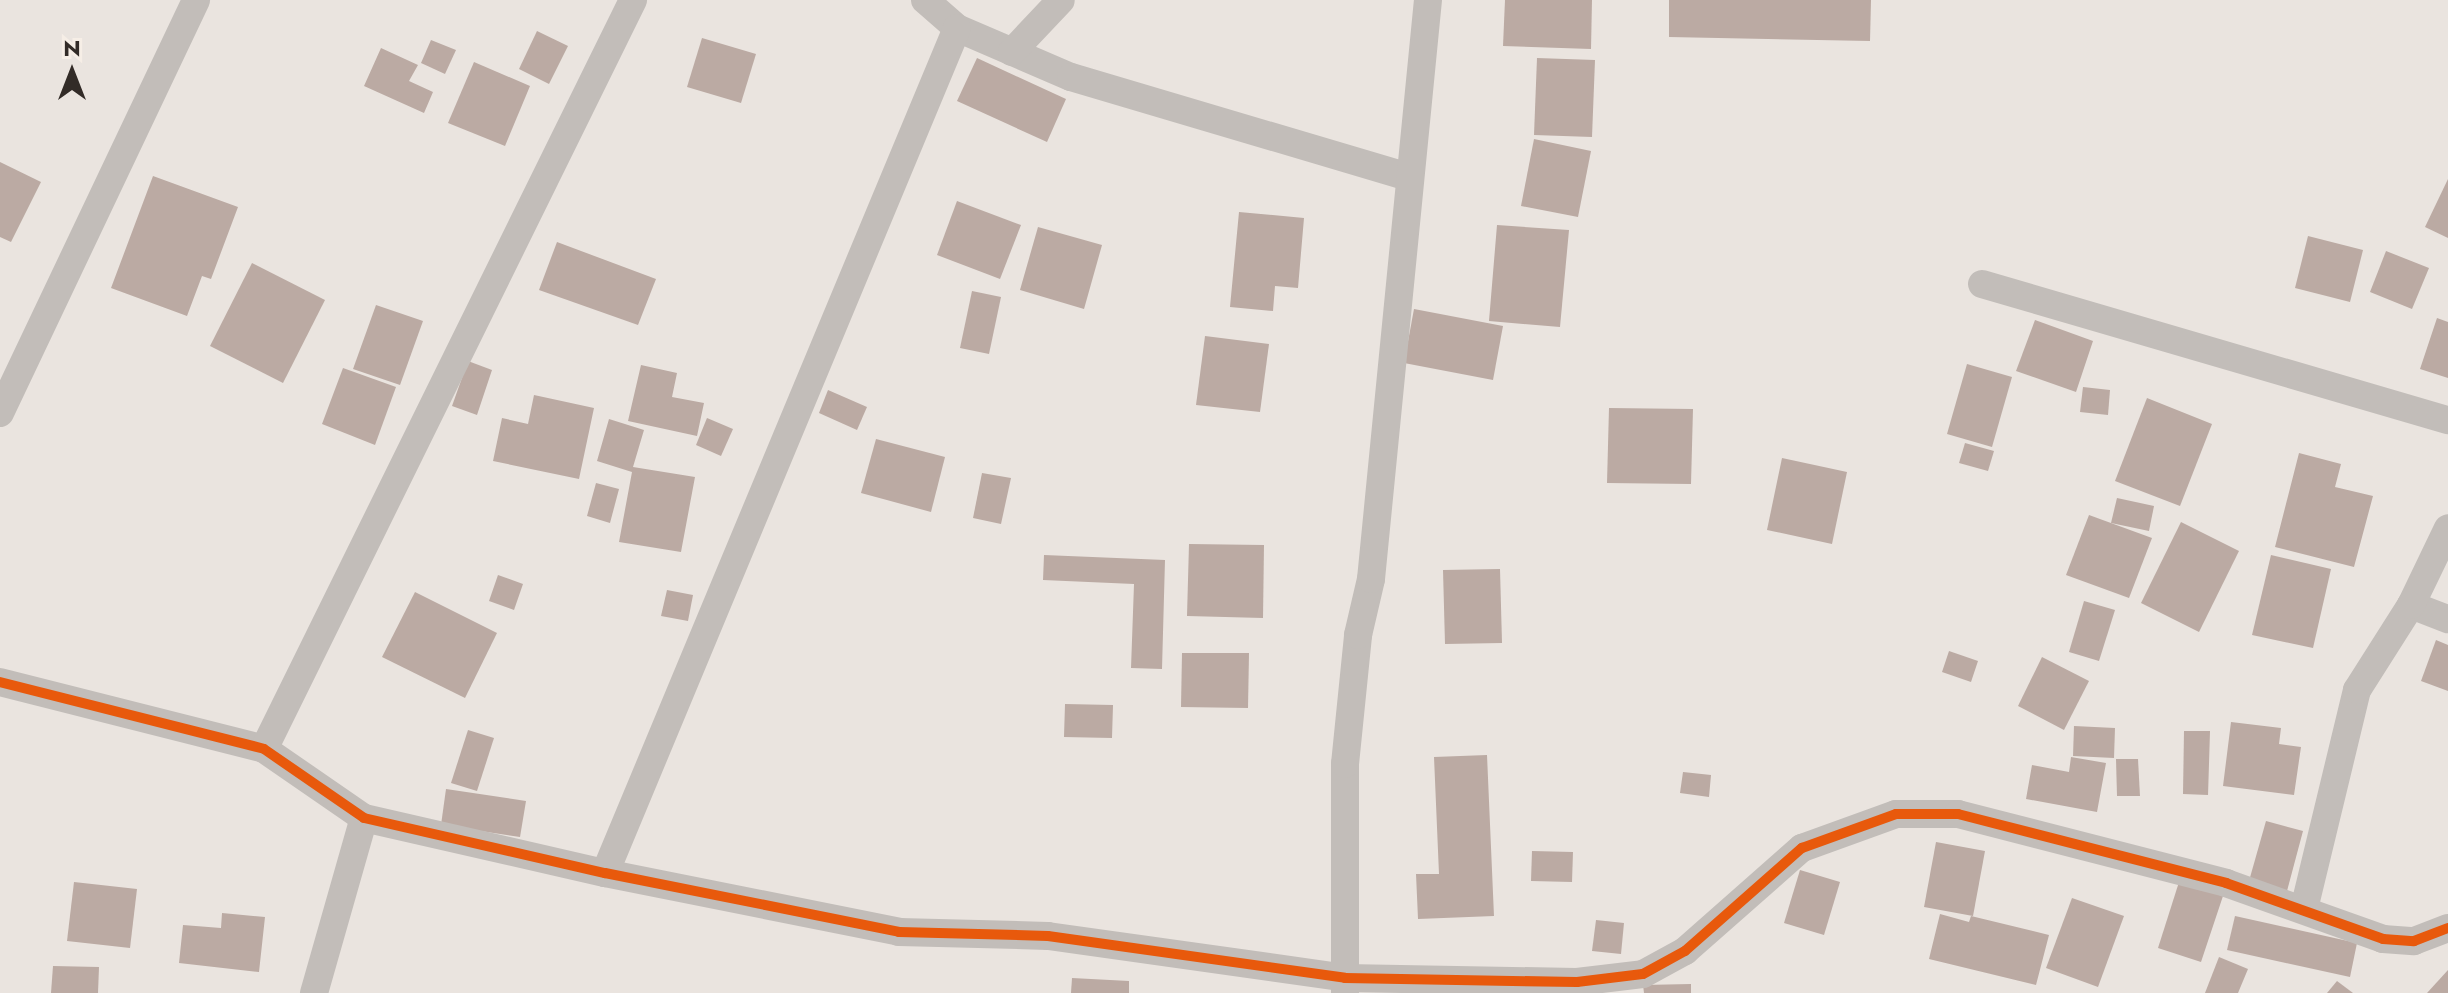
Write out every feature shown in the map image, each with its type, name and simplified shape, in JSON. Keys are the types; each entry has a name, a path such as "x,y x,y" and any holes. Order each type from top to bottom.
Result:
{"street":[{"path":"0,413 196,0"},
{"path":"264,749 633,0"},
{"path":"925,0 957,28 1071,77 1409,177"},
{"path":"1012,52 1061,0"},
{"path":"1345,985 1345,764 1358,635 1371,579 1428,0"},
{"path":"605,873 957,28"},
{"path":"1982,284 2448,420"},
{"path":"2304,909 2357,690 2411,605 2448,528"},
{"path":"2411,605 2448,619"},
{"path":"0,682 264,749 364,818 605,873 899,932 1048,936 1345,985 1577,982 1643,974 1685,951 1802,848 1896,814 1958,814 2226,883 2383,939 2414,941 2448,928"},
{"path":"314,993 364,818"}],"building":[{"path":"1505,0 1592,0 1591,49 1503,46"},
{"path":"1669,0 1871,0 1870,41 1669,37"},
{"path":"537,31 568,46 549,84 519,69"},
{"path":"702,38 756,54 741,103 687,87"},
{"path":"431,40 456,50 445,74 421,63"},
{"path":"381,48 418,65 409,81 433,92 424,113 364,86"},
{"path":"977,58 1066,99 1047,142 957,101"},
{"path":"1537,58 1595,60 1592,137 1534,135"},
{"path":"474,62 530,86 505,146 448,123"},
{"path":"1534,139 1591,151 1578,217 1521,206"},
{"path":"0,162 41,182 11,242 0,237"},
{"path":"153,176 238,207 211,279 202,276 187,316 111,288"},
{"path":"2448,179 2448,238 2425,227"},
{"path":"957,201 1021,225 1000,279 937,255"},
{"path":"1239,212 1304,218 1298,288 1275,286 1273,311 1230,307"},
{"path":"1497,225 1569,230 1560,327 1489,321"},
{"path":"1038,227 1102,245 1084,309 1020,290"},
{"path":"2308,236 2363,250 2350,302 2295,288"},
{"path":"557,242 656,279 638,325 539,290"},
{"path":"2386,251 2429,268 2412,309 2370,292"},
{"path":"252,263 325,300 283,383 210,346"},
{"path":"972,291 1001,297 989,354 960,348"},
{"path":"376,305 423,321 400,385 353,369"},
{"path":"1414,309 1503,326 1493,380 1404,363"},
{"path":"2437,318 2448,322 2448,378 2420,369"},
{"path":"2035,320 2093,341 2076,392 2016,371"},
{"path":"1205,336 1269,344 1260,412 1196,405"},
{"path":"468,361 492,370 477,415 452,406"},
{"path":"1967,364 2012,377 1992,447 1947,434"},
{"path":"641,365 677,373 672,397 704,403 697,436 628,421"},
{"path":"343,368 396,387 375,445 322,424"},
{"path":"2083,387 2110,390 2108,415 2080,412"},
{"path":"828,390 867,407 857,430 819,413"},
{"path":"534,395 594,408 579,479 493,461 502,418 528,424"},
{"path":"2147,398 2212,424 2180,506 2115,481"},
{"path":"1609,408 1693,409 1691,484 1607,483"},
{"path":"707,418 733,429 721,456 696,445"},
{"path":"609,419 644,430 633,467 695,477 681,552 619,542 632,472 597,461"},
{"path":"876,439 945,457 931,512 861,493"},
{"path":"1965,443 1994,451 1988,471 1959,463"},
{"path":"2299,453 2341,464 2335,487 2373,496 2354,567 2275,547"},
{"path":"1782,458 1847,472 1832,544 1767,530"},
{"path":"982,473 1011,478 1001,524 973,518"},
{"path":"596,483 619,489 610,523 587,516"},
{"path":"2117,498 2154,506 2149,531 2111,523"},
{"path":"2089,515 2152,538 2129,598 2066,575"},
{"path":"2181,522 2239,551 2199,632 2141,603"},
{"path":"1189,544 1264,545 1263,618 1187,616"},
{"path":"1044,555 1165,560 1162,669 1131,668 1134,584 1043,580"},
{"path":"2271,555 2331,569 2313,648 2252,635"},
{"path":"1500,569 1502,643 1445,644 1443,570"},
{"path":"498,575 523,584 514,610 489,601"},
{"path":"667,590 693,595 688,621 661,616"},
{"path":"415,592 497,633 465,698 382,657"},
{"path":"2084,601 2115,610 2099,661 2069,652"},
{"path":"2436,640 2448,645 2448,691 2421,681"},
{"path":"1949,651 1978,661 1971,682 1942,672"},
{"path":"1182,653 1249,653 1248,708 1181,707"},
{"path":"2042,657 2089,681 2064,730 2018,706"},
{"path":"1065,704 1113,705 1112,738 1064,737"},
{"path":"2231,722 2281,728 2279,744 2301,747 2294,795 2223,786"},
{"path":"2074,726 2115,728 2114,758 2073,756"},
{"path":"468,730 494,738 477,791 451,783"},
{"path":"2184,731 2210,731 2208,795 2183,794"},
{"path":"1487,755 1494,916 1418,919 1416,874 1439,874 1434,757"},
{"path":"2071,757 2106,763 2097,812 2026,799 2032,765 2069,772"},
{"path":"2116,759 2138,759 2140,796 2117,796"},
{"path":"1683,772 1711,775 1709,797 1680,793"},
{"path":"446,789 526,801 520,837 441,825"},
{"path":"2266,821 2303,831 2287,891 2249,881"},
{"path":"1936,842 1985,851 1973,916 1924,907"},
{"path":"1532,851 1573,852 1572,882 1531,881"},
{"path":"1800,870 1840,882 1824,935 1784,923"},
{"path":"74,882 137,889 130,948 67,941"},
{"path":"2179,882 2223,896 2201,962 2158,948"},
{"path":"2072,898 2124,916 2098,987 2046,968"},
{"path":"222,913 265,917 259,972 179,963 183,925 221,928"},
{"path":"1940,914 1969,922 1971,916 2049,935 2036,985 1929,959"},
{"path":"2235,916 2357,943 2350,977 2227,950"},
{"path":"1596,920 1624,923 1621,954 1592,951"},
{"path":"2219,957 2248,969 2238,993 2205,993"},
{"path":"53,966 99,967 98,993 51,993"},
{"path":"2448,970 2448,993 2427,993"},
{"path":"1072,978 1129,981 1129,993 1071,993"},
{"path":"2337,981 2353,993 2327,993"},
{"path":"1691,984 1691,993 1644,993 1643,985"}],"cycle path":[{"path":"0,682 264,749 364,818 605,873 899,932 1048,936 1345,978 1577,982 1643,974 1685,951 1802,848 1896,814 1958,814 2226,883 2383,939 2414,941 2448,928"}]}
